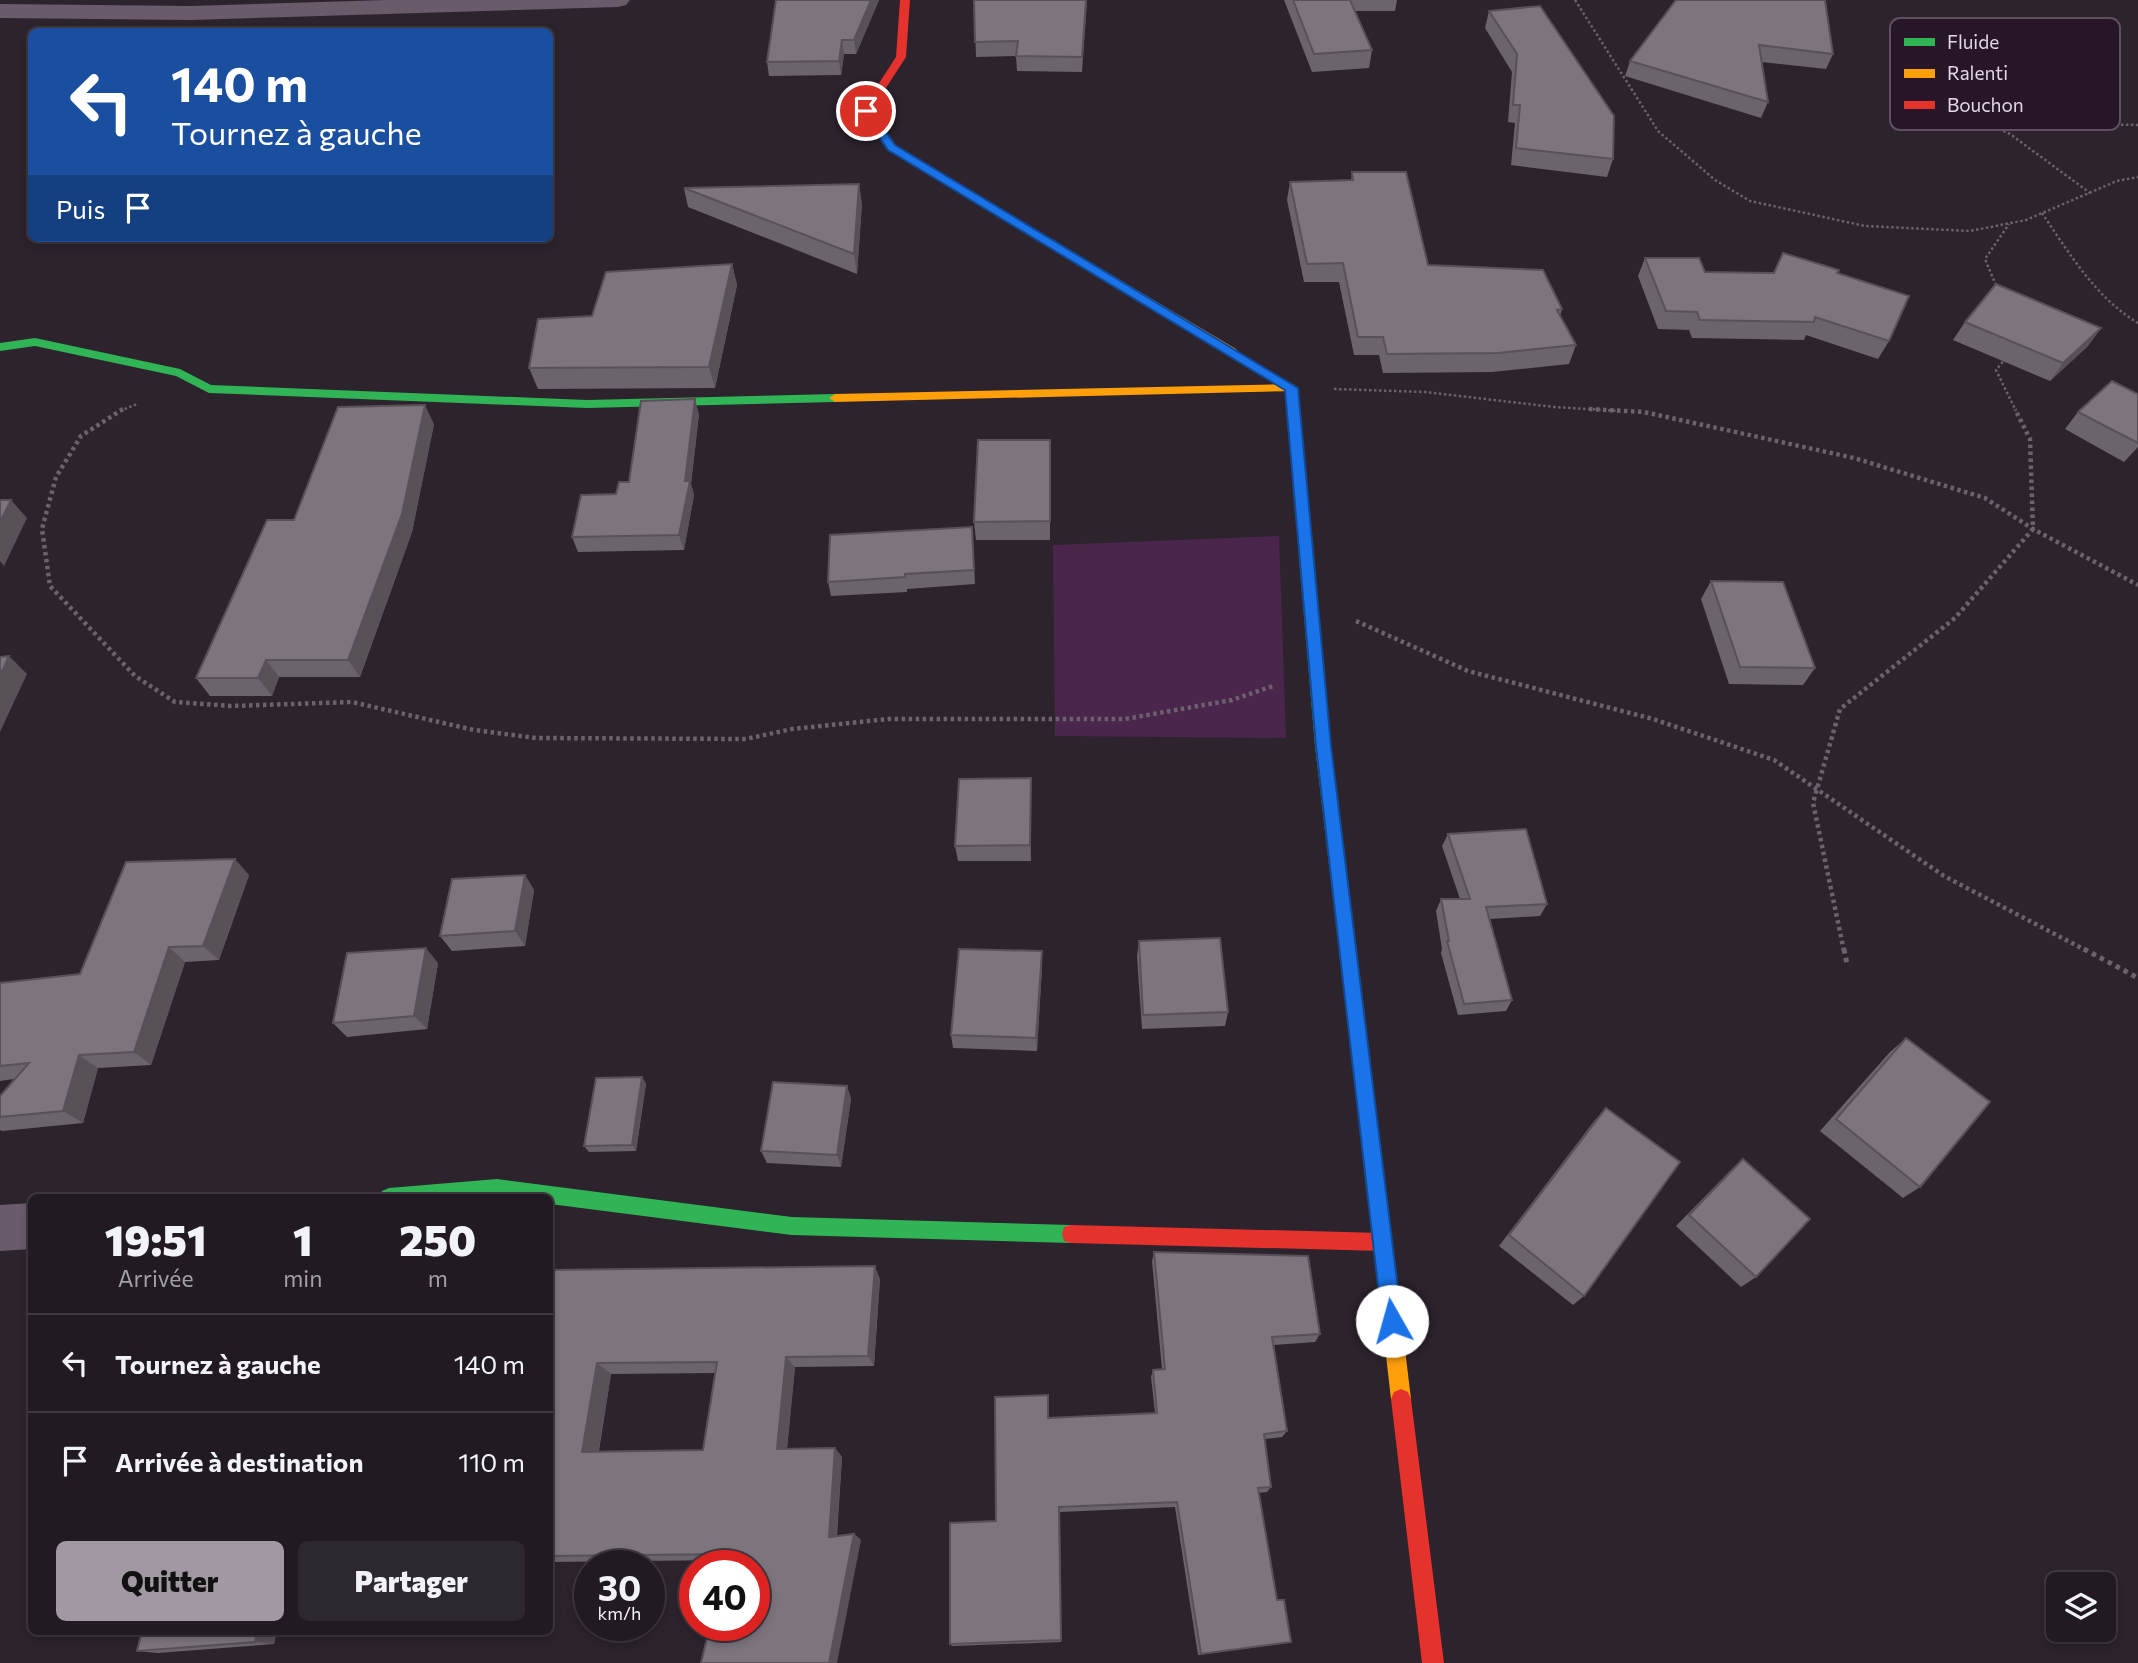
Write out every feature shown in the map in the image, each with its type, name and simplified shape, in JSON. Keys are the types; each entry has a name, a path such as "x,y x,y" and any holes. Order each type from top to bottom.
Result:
{"street":[{"path":"0,11 191,13 618,0"},
{"path":"905,0 901,57 866,111 892,147 1292,388"},
{"path":"0,347 35,342 180,373 209,388 587,404 1292,388"},
{"path":"1292,388 1325,760 1433,1663"},
{"path":"425,1194 497,1188 544,1194"},
{"path":"553,1195 792,1226 1382,1242"},
{"path":"0,1228 28,1226"}],"path":[{"path":"1575,0 1658,131 1715,180 1750,201 1865,226 1970,231 2009,224 2117,181 2138,177"},
{"path":"2120,125 2138,125"},
{"path":"2001,130 2090,193"},
{"path":"2042,213 2077,264 2123,316 2138,323"},
{"path":"2000,294 1985,259 2009,224"},
{"path":"1847,964 1813,803 1840,709 1955,618 2033,529 2030,439 1996,370 2012,351"},
{"path":"209,388 177,390 122,409 81,436 57,477 43,529 50,586 135,676 175,702 231,706 352,702 474,730 536,738 746,739 792,729 888,719 1125,719 1232,700 1317,672"},
{"path":"1292,388 1425,392 1554,407 1644,412 1880,466 1985,498 2033,529 2138,586"},
{"path":"1311,601 1468,671 1653,719 1774,760 1944,876 2138,978"}],"shaded area":[{"path":"1279,536 1286,738 1055,736 1053,545"}],"building":[{"path":"776,0 871,0 854,40 842,40 839,61 767,62"},
{"path":"974,0 1086,0 1082,57 1016,56 1018,41 975,42"},
{"path":"1293,0 1350,0 1372,50 1314,54"},
{"path":"1676,0 1825,0 1833,54 1759,45 1768,102 1630,61"},
{"path":"1540,6 1614,116 1613,159 1516,148 1520,105 1513,105 1517,54 1489,11"},
{"path":"1352,172 1406,172 1428,265 1543,270 1562,309 1557,310 1576,345 1498,353 1387,354 1383,337 1358,337 1343,263 1307,264 1290,182 1353,180"},
{"path":"859,184 854,254 684,188"},
{"path":"1783,253 1909,296 1889,341 1815,317 1814,322 1700,320 1697,312 1666,311 1645,258 1699,258 1705,272 1774,273"},
{"path":"732,264 709,367 529,368 538,319 592,316 606,272"},
{"path":"1996,284 2101,328 2063,363 1965,322"},
{"path":"2112,381 2138,394 2138,443 2078,412"},
{"path":"695,399 685,481 690,481 679,535 572,537 581,495 616,494 619,482 629,482 641,401"},
{"path":"425,405 402,514 348,660 266,660 258,678 196,678 267,520 294,520 338,407"},
{"path":"978,440 1050,440 1050,521 974,522"},
{"path":"0,500 11,500 0,522"},
{"path":"972,527 974,570 828,582 830,535"},
{"path":"1711,581 1783,582 1815,668 1740,667"},
{"path":"9,656 0,676 0,657"},
{"path":"1031,778 1030,845 955,846 959,779"},
{"path":"1526,829 1547,904 1486,907 1512,1000 1464,1004 1447,941 1441,899 1470,899 1448,834"},
{"path":"235,859 203,946 169,947 134,1052 79,1055 63,1111 0,1117 0,1096 29,1063 0,1066 0,983 80,974 126,862"},
{"path":"525,875 515,931 440,936 452,879"},
{"path":"1220,938 1228,1012 1143,1015 1139,941"},
{"path":"426,948 414,1016 333,1023 347,953"},
{"path":"959,949 1042,951 1036,1038 951,1035"},
{"path":"1906,1038 1990,1102 1920,1187 1836,1119"},
{"path":"642,1077 632,1145 584,1146 596,1078"},
{"path":"773,1082 847,1086 837,1155 761,1151"},
{"path":"1606,1108 1680,1162 1584,1296 1509,1235"},
{"path":"1743,1159 1810,1219 1756,1277 1689,1215"},
{"path":"1154,1252 1308,1256 1320,1334 1272,1337 1287,1431 1264,1434 1271,1487 1258,1488 1277,1600 1284,1600 1291,1642 1201,1654 1177,1502 1059,1507 1061,1640 950,1644 950,1523 996,1521 995,1397 1048,1395 1048,1418 1157,1413 1153,1370 1165,1369"},
{"path":"875,1266 868,1356 786,1357 777,1449 835,1448 829,1537 854,1534 829,1663 701,1663 706,1641 770,1641 770,1550 679,1550 679,1555 665,1555 665,1550 574,1550 574,1556 553,1556 553,1270","holes":["717,1362 703,1450 582,1452 597,1363"]},
{"path":"141,1635 256,1635 255,1642 137,1651"}],"traffic: fast":[{"path":"0,347 35,342 180,373 209,389 587,404 835,398"},
{"path":"1232,352 1291,388 1323,746 1359,1042"},
{"path":"425,1194 497,1188 544,1194"},
{"path":"553,1195 792,1226 1071,1234"}],"traffic: slow":[{"path":"940,176 1232,352"},
{"path":"835,398 1291,388"},
{"path":"1359,1042 1401,1399"}],"traffic: jam":[{"path":"905,0 901,57 866,111 892,147 940,176"},
{"path":"1071,1234 1382,1242"},
{"path":"1401,1399 1433,1663"}],"route":[{"path":"866,111 892,147 1292,388 1323,746 1392,1321"}]}
